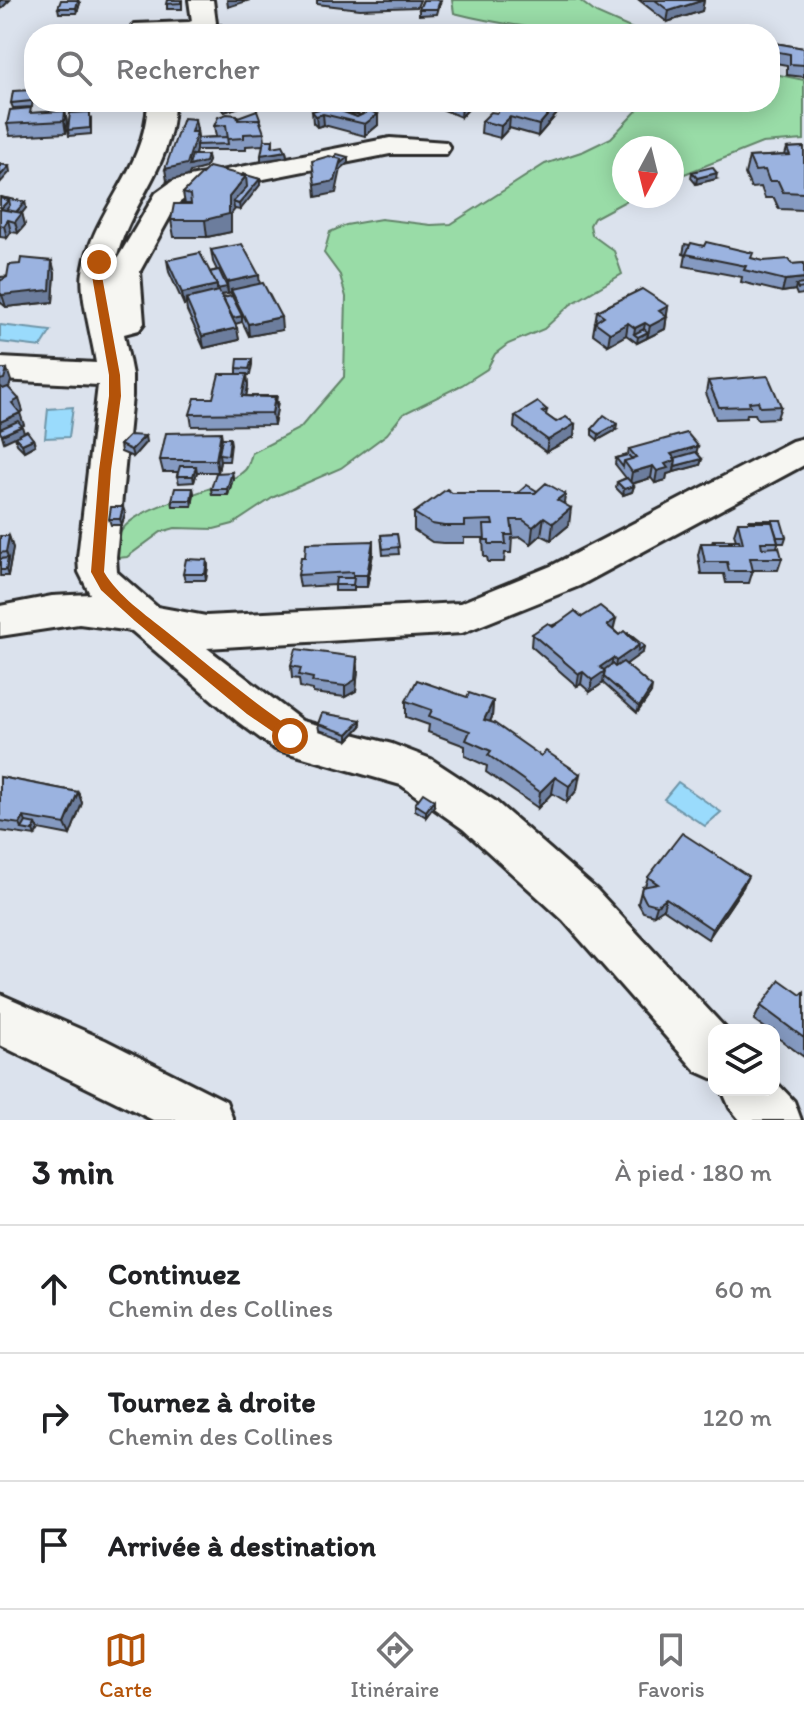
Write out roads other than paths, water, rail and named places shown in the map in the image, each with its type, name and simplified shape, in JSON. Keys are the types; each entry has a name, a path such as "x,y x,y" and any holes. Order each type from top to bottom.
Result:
{"street":[{"path":"145,24 151,0"},
{"path":"201,0 203,24"},
{"path":"161,112 161,128 99,262 97,276 115,375 98,572 105,586 252,709 290,736 392,762 416,772 479,815 580,905 708,1046"},
{"path":"106,329 128,323 125,271 166,199 184,186 390,146 436,148"},
{"path":"0,369 115,375"},
{"path":"0,621 59,609 104,611 140,617 191,632 222,633 462,618 565,576 804,450"},
{"path":"0,1019 87,1058 207,1120"},
{"path":"753,1096 775,1120"}],"water":[{"path":"0,325 51,331 41,347 0,342"},
{"path":"73,407 69,437 45,438 48,409"},
{"path":"678,782 721,812 705,826 664,799"}]}
